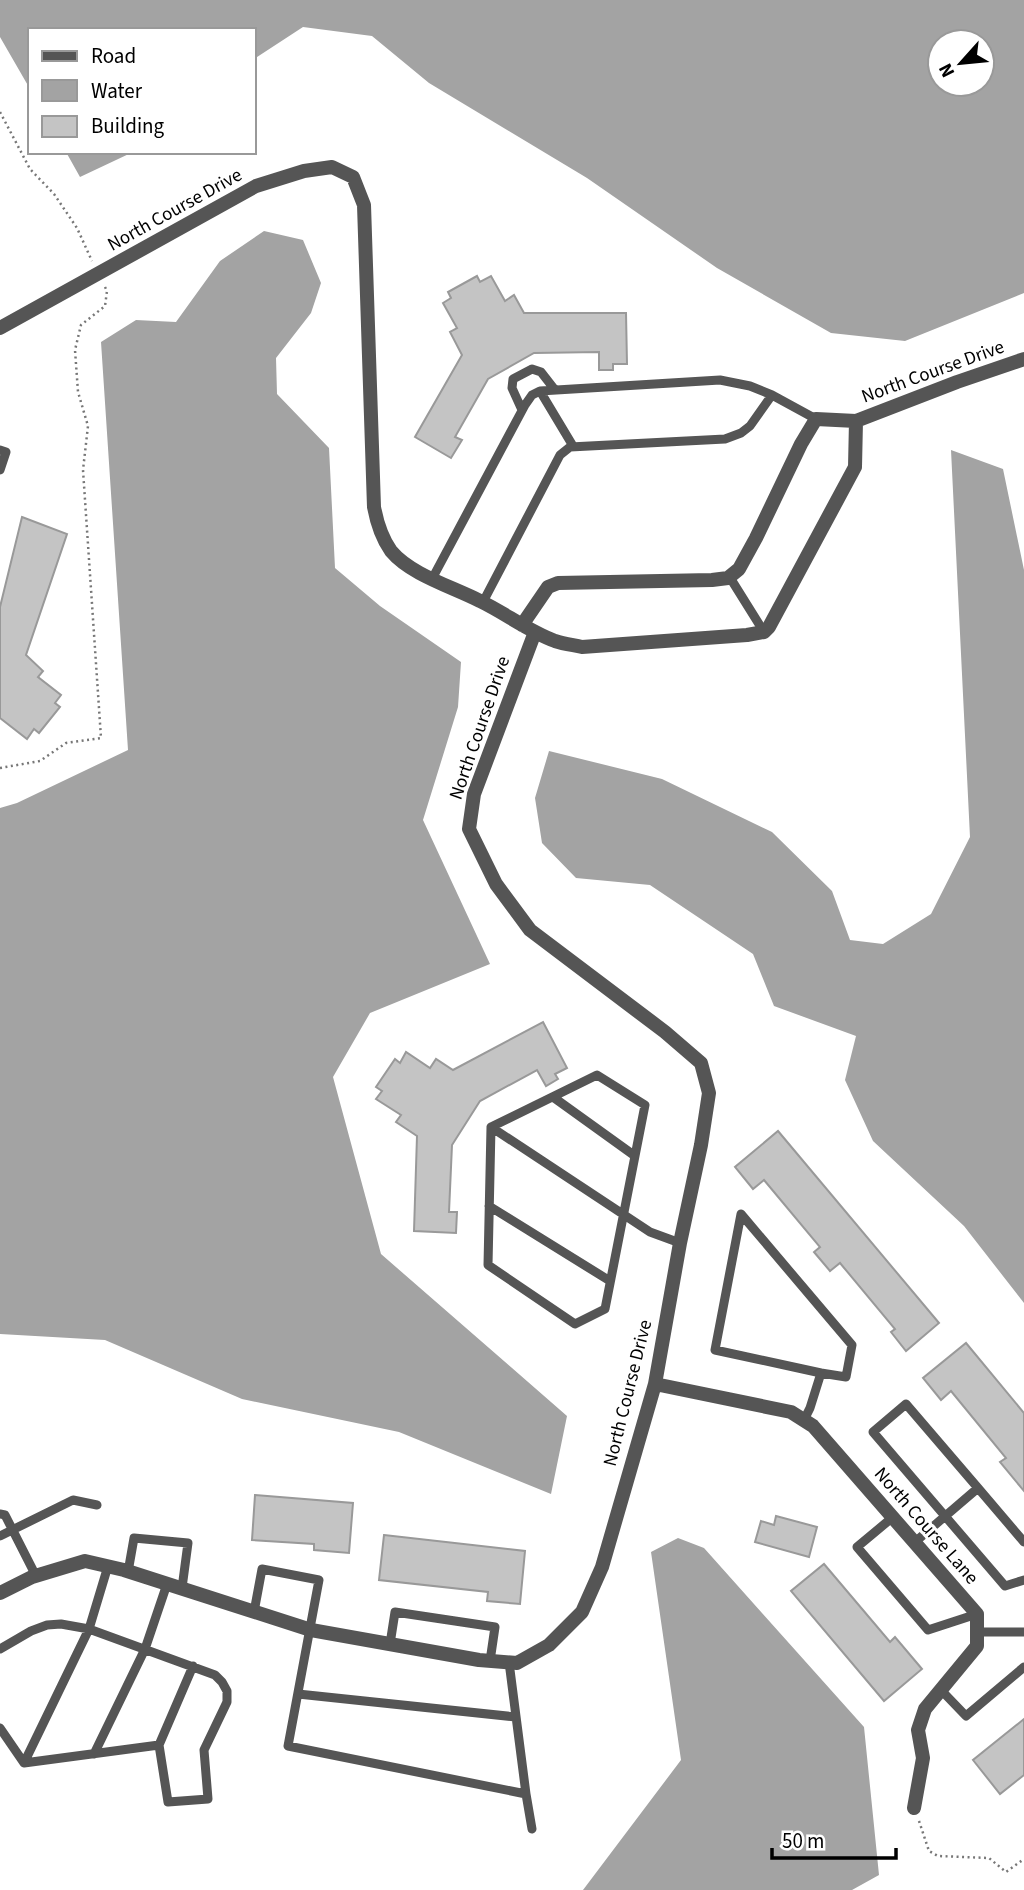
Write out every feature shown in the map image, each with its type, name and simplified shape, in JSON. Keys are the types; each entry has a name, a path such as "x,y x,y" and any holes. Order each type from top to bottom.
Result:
{"street":[{"name":"North Course Drive","path":"0,328 256,186 304,171 332,167 353,177 364,205 374,507 378,529 392,551 407,565 557,642 582,647 764,632 855,467 856,421"},
{"name":"North Course Drive","path":"816,419 856,421 1024,359"},
{"path":"729,576 739,569 816,419"},
{"name":"North Course Drive","path":"0,1593 36,1576 85,1561 182,1588 311,1630 490,1661 517,1663 549,1645 582,1612 602,1567 654,1384 709,1093 702,1063 530,930 496,884 469,829 474,793 528,628 548,587 558,583 712,580 729,576"},
{"name":"North Course Lane","path":"654,1384 791,1412 813,1426 977,1614 977,1646 925,1709 918,1730 923,1758 914,1808"}],"lane":[{"path":"522,410 512,388 513,379 532,369 541,372 555,390"},
{"path":"432,579 522,410 532,395 540,391 720,380 750,386 816,419"},
{"path":"540,391 573,446"},
{"path":"483,602 560,456 570,447 725,439 750,426 772,395"},
{"path":"0,450 6,452 0,470"},
{"path":"729,576 764,632"},
{"path":"597,1075 645,1105 605,1309 575,1324 488,1265 491,1127 597,1075"},
{"path":"553,1097 635,1156"},
{"path":"491,1127 650,1232 680,1243"},
{"path":"489,1206 610,1282"},
{"path":"741,1213 852,1345 846,1377 821,1373 715,1350 741,1213"},
{"path":"804,1420 821,1373"},
{"path":"1024,1542 906,1404 873,1432 1005,1586 1024,1580"},
{"path":"915,1542 978,1489"},
{"path":"0,1536 73,1500 97,1505"},
{"path":"0,1514 5,1515 36,1576"},
{"path":"893,1517 857,1547 928,1630 977,1614"},
{"path":"128,1572 134,1538 188,1543 182,1588"},
{"path":"24,1763 89,1629 108,1566"},
{"path":"254,1612 262,1569 319,1580 288,1746 526,1794"},
{"path":"94,1754 145,1649 167,1584"},
{"path":"390,1644 395,1612 495,1627 490,1661"},
{"path":"0,1649 31,1631 47,1625 61,1624 89,1629 193,1666 215,1675 227,1691 227,1702 204,1750 208,1798 168,1802 159,1745 193,1666"},
{"path":"977,1632 1024,1632"},
{"path":"509,1662 532,1829"},
{"path":"941,1689 966,1716 1024,1667"},
{"path":"298,1694 516,1717"},
{"path":"0,1728 24,1763"},
{"path":"24,1763 159,1745"}],"path":[{"path":"0,112 30,169 54,194 77,228 93,264"},
{"path":"0,768 40,761 66,743 101,738 83,470 88,426 78,392 75,350 81,325 105,306 107,291 103,283"},
{"path":"914,1808 929,1851 938,1856 989,1858 1006,1872 1024,1859"}],"water":[{"path":"0,0 1024,0 1024,293 905,341 831,333 717,268 587,178 429,83 372,36 303,27 256,58 256,28 28,28 28,86 0,37"},
{"path":"67,154 129,154 80,177"},
{"path":"264,231 303,240 321,283 311,313 276,358 277,394 329,448 335,568 380,606 461,662 458,707 423,820 490,964 370,1013 333,1077 381,1254 567,1416 551,1494 399,1432 242,1399 105,1340 0,1334 0,808 17,803 128,750 101,342 136,320 176,322 220,261"},
{"path":"951,450 1003,469 1024,570 1024,1303 964,1226 873,1141 845,1080 856,1036 774,1006 753,954 650,885 576,878 542,843 535,798 549,751 662,779 772,832 832,891 850,940 883,944 931,914 970,837"},
{"path":"678,1538 704,1548 864,1727 879,1875 852,1890 583,1890 681,1760 651,1552"}],"building":[{"path":"477,276 480,282 491,276 505,301 514,295 524,313 626,313 627,364 613,364 613,370 599,370 599,352 534,353 488,379 455,437 462,440 451,458 415,437 462,355 450,332 457,328 443,303 451,298 448,292"},
{"path":"22,517 67,534 26,655 43,671 38,677 61,695 55,703 60,707 39,733 34,729 27,739 0,718 0,607"},
{"path":"543,1022 567,1068 555,1074 558,1079 546,1086 537,1070 480,1101 452,1145 449,1212 457,1212 456,1233 414,1231 417,1136 396,1122 401,1115 376,1099 382,1091 376,1087 395,1059 400,1063 406,1052 430,1068 436,1059 453,1070"},
{"path":"778,1131 939,1323 906,1351 891,1332 895,1329 840,1263 830,1271 814,1252 820,1247 764,1180 753,1189 735,1167"},
{"path":"966,1343 1024,1413 1024,1491 1000,1462 1006,1458 951,1391 941,1400 923,1378"},
{"path":"255,1495 353,1503 349,1553 314,1550 314,1544 252,1540"},
{"path":"776,1516 817,1527 809,1557 755,1542 761,1521 774,1525"},
{"path":"384,1535 525,1551 520,1604 487,1601 488,1592 379,1580"},
{"path":"824,1564 890,1642 895,1637 922,1669 884,1701 791,1591"},
{"path":"1024,1719 1024,1775 1000,1794 973,1760"}]}
